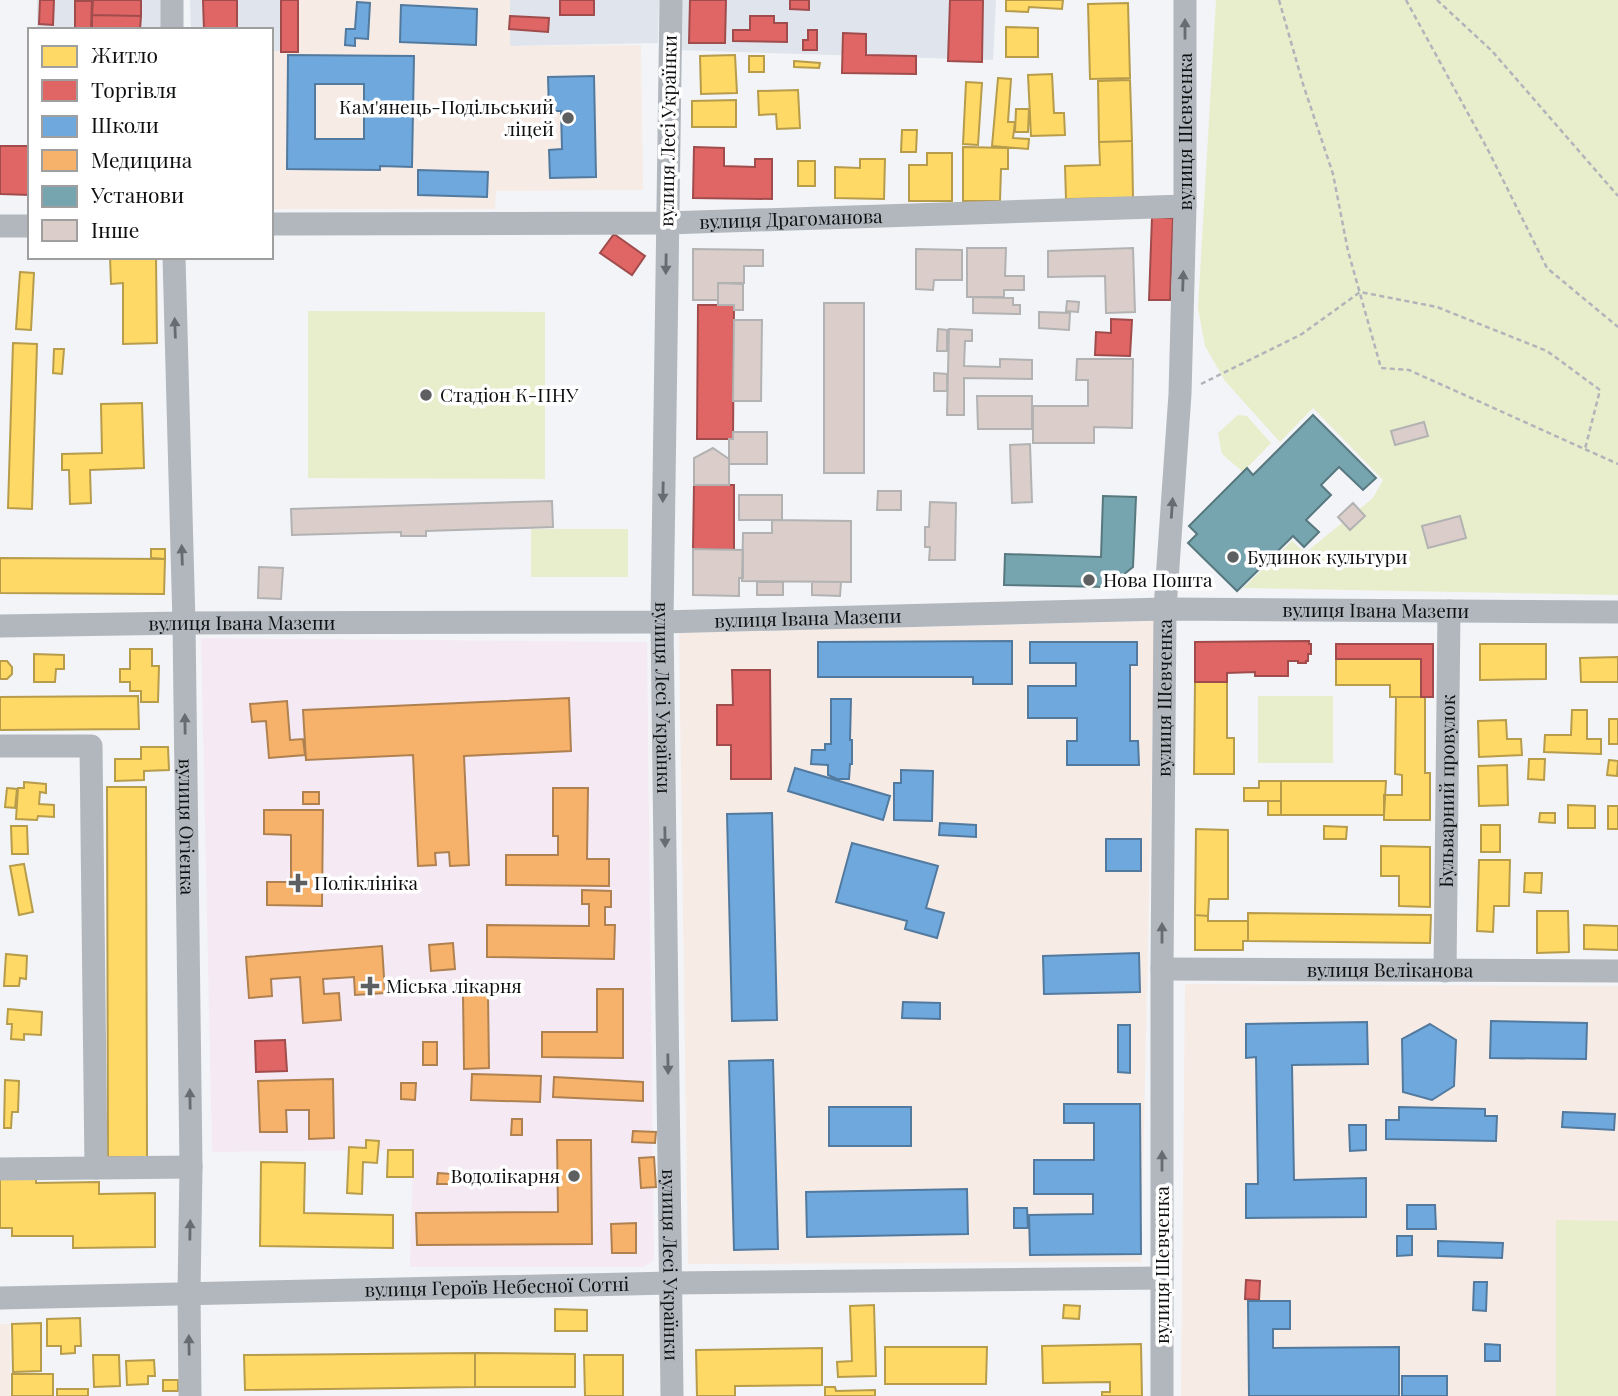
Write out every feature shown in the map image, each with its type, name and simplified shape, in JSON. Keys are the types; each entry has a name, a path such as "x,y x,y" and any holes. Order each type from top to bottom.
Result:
{"street":[{"path":"172,0 172,28"},
{"name":"вулиця Лесі Українки","path":"671,0 662,622 672,1396"},
{"name":"вулиця Шевченка","path":"1162,1396 1165,609 1180,394 1185,206 1185,0"},
{"name":"вулиця Драгоманова","path":"273,223 667,223 1185,206"},
{"path":"0,226 28,226"},
{"name":"вулиця Огієнка","path":"174,259 184,623 191,1167 190,1396"},
{"name":"вулиця Івана Мазепи","path":"0,626 662,622 1165,609 1618,612"},
{"name":"Бульварний провулок","path":"1446,971 1449,611"},
{"path":"0,746 91,746 96,1168"},
{"name":"вулиця Веліканова","path":"1162,969 1618,971"},
{"path":"0,1169 191,1167"},
{"name":"вулиця Героїв Небесної Сотні","path":"0,1298 671,1283 1162,1278"}],"path":[{"path":"1279,0 1333,174 1348,251 1381,368 1409,370 1618,464"},
{"path":"1406,0 1488,150 1547,268 1618,327"},
{"path":"1437,0 1492,51 1618,196"},
{"path":"1180,394 1301,334 1360,292 1437,307 1547,351 1600,390 1585,449"}],"shaded area":[{"path":"37,0 163,0 162,28 37,28"},
{"path":"190,0 295,0 281,52 273,51 273,28 191,28"},
{"path":"295,0 510,0 510,46 641,45 643,190 496,191 495,209 273,209 273,51 281,51"},
{"path":"510,0 659,0 658,43 510,46"},
{"path":"677,0 996,0 993,60 676,50"},
{"path":"1155,621 1141,1262 688,1264 679,633"},
{"path":"201,638 647,642 654,1260 644,1267 410,1267 413,1150 212,1152"},
{"path":"1185,984 1618,986 1618,1396 1181,1396"},
{"path":"0,1324 10,1324 10,1396 0,1396"}],"green space":[{"path":"1216,0 1618,0 1618,595 1243,588 1292,541 1305,553 1373,498 1383,480 1313,408 1280,442 1225,381 1205,346 1198,308"},
{"name":"Стадіон К-ПНУ","path":"308,311 545,312 545,479 308,478"},
{"path":"1238,415 1247,416 1271,443 1243,472 1222,454 1218,433"},
{"path":"531,529 628,529 628,577 531,577"},
{"path":"1258,696 1333,696 1333,763 1258,763"},
{"path":"1556,1220 1618,1221 1618,1396 1556,1396"}],"building: Житло":[{"path":"1006,0 1063,0 1062,9 1029,7 1028,12 1006,11"},
{"path":"1128,3 1130,78 1090,79 1088,4"},
{"path":"1006,27 1038,28 1038,57 1006,57"},
{"path":"735,55 737,93 701,94 700,56"},
{"path":"749,56 764,56 764,72 749,72"},
{"path":"794,61 820,63 819,68 794,67"},
{"path":"1052,74 1054,113 1064,113 1065,135 1031,136 1028,75"},
{"path":"998,78 1011,79 1008,122 1015,122 1013,138 1029,139 1028,149 992,146"},
{"path":"1130,80 1132,141 1099,142 1098,81"},
{"path":"966,82 982,83 978,145 963,144"},
{"path":"798,90 800,128 777,129 776,114 759,115 758,91"},
{"path":"736,100 736,127 692,127 692,101"},
{"path":"1016,109 1029,109 1028,132 1015,132"},
{"path":"902,130 917,130 916,152 901,152"},
{"path":"1132,141 1133,198 1066,199 1065,166 1100,165 1099,142"},
{"path":"963,147 1008,148 1008,169 1001,169 1000,201 963,201"},
{"path":"927,153 952,153 952,201 909,201 909,165 927,165"},
{"path":"860,159 885,159 884,199 835,198 835,167 860,168"},
{"path":"798,161 815,161 815,186 798,186"},
{"path":"110,259 156,259 157,343 123,344 123,283 111,284"},
{"path":"20,272 34,273 31,330 16,329"},
{"path":"13,343 37,344 32,509 8,508"},
{"path":"54,349 64,349 62,374 53,373"},
{"path":"142,403 144,468 90,470 91,503 70,504 69,470 62,470 62,454 102,453 101,404"},
{"path":"151,549 165,549 165,559 151,558"},
{"path":"0,558 165,559 164,594 0,593"},
{"path":"1480,644 1546,644 1546,679 1480,680"},
{"path":"130,649 152,649 152,666 159,666 158,702 141,702 141,691 130,691 130,682 120,682 120,669 130,669"},
{"path":"34,654 64,655 64,669 56,669 55,682 34,682"},
{"path":"1618,657 1618,682 1581,682 1580,658"},
{"path":"1336,659 1421,659 1421,697 1390,697 1390,685 1336,685"},
{"path":"0,661 7,661 12,667 12,674 7,679 0,679"},
{"path":"1195,682 1227,682 1227,738 1234,738 1234,774 1194,774"},
{"path":"138,696 139,729 0,730 0,697"},
{"path":"1396,697 1425,697 1425,773 1430,773 1430,820 1384,820 1384,795 1402,795 1402,775 1395,774"},
{"path":"1572,710 1587,710 1587,739 1601,739 1601,754 1544,752 1545,735 1571,735"},
{"path":"1609,719 1618,719 1618,744 1609,744"},
{"path":"1506,720 1507,739 1521,739 1522,755 1479,757 1478,721"},
{"path":"141,747 168,747 169,770 144,771 144,780 115,781 115,759 141,759"},
{"path":"1529,759 1545,759 1544,780 1528,779"},
{"path":"1609,760 1618,761 1617,776 1607,775"},
{"path":"1507,765 1508,805 1479,806 1478,766"},
{"path":"1259,781 1281,781 1281,801 1244,801 1244,788 1259,788"},
{"path":"1281,781 1386,781 1384,815 1281,815"},
{"path":"24,782 46,784 46,793 40,792 39,804 54,805 54,817 38,816 37,820 16,819 18,788 24,788"},
{"path":"107,787 146,787 147,1157 108,1157"},
{"path":"7,788 17,789 15,808 5,807"},
{"path":"1268,801 1281,801 1281,815 1268,815"},
{"path":"1568,805 1595,806 1595,828 1568,828"},
{"path":"1608,806 1618,806 1618,829 1608,829"},
{"path":"1540,813 1555,813 1555,823 1539,822"},
{"path":"1481,825 1500,825 1500,852 1481,852"},
{"path":"11,826 27,826 28,854 12,854"},
{"path":"1324,826 1347,827 1346,839 1324,839"},
{"path":"1196,829 1228,830 1228,899 1209,899 1208,916 1195,915"},
{"path":"1381,846 1430,847 1430,907 1399,906 1399,876 1381,876"},
{"path":"1479,860 1510,860 1509,906 1494,906 1493,932 1477,931"},
{"path":"24,864 33,912 19,915 10,866"},
{"path":"1525,873 1542,873 1541,893 1524,892"},
{"path":"1537,911 1568,911 1569,952 1537,953"},
{"path":"1248,913 1431,915 1430,943 1248,941"},
{"path":"1195,915 1208,916 1208,921 1248,921 1248,941 1243,941 1243,950 1195,950"},
{"path":"1584,925 1618,926 1618,950 1584,949"},
{"path":"6,954 27,956 26,979 20,978 19,986 4,986"},
{"path":"8,1009 42,1012 41,1035 24,1034 24,1040 11,1039 12,1024 7,1024"},
{"path":"5,1080 19,1081 18,1112 12,1112 11,1128 4,1128"},
{"path":"366,1140 379,1141 377,1163 363,1162 362,1194 347,1193 349,1147 366,1148"},
{"path":"388,1150 413,1150 413,1177 387,1177"},
{"path":"261,1162 305,1163 304,1213 393,1215 393,1248 260,1246"},
{"path":"36,1172 36,1183 99,1182 99,1194 155,1193 155,1247 73,1248 73,1236 12,1236 12,1228 0,1228 0,1173"},
{"path":"874,1305 876,1376 838,1377 837,1362 852,1361 850,1306"},
{"path":"1064,1305 1080,1306 1079,1319 1063,1318"},
{"path":"555,1309 587,1310 587,1331 555,1331"},
{"path":"80,1318 81,1346 75,1346 75,1353 61,1354 61,1346 47,1346 47,1319"},
{"path":"41,1323 41,1371 13,1372 12,1324"},
{"path":"1141,1344 1142,1396 1102,1396 1102,1392 1110,1392 1110,1382 1043,1383 1042,1346"},
{"path":"885,1347 987,1347 986,1384 885,1384"},
{"path":"822,1348 822,1385 735,1386 735,1396 697,1396 696,1350"},
{"path":"475,1353 475,1387 245,1390 244,1355"},
{"path":"475,1353 575,1354 575,1387 475,1387"},
{"path":"93,1355 119,1355 120,1386 94,1387"},
{"path":"584,1355 623,1355 623,1396 585,1396"},
{"path":"154,1360 155,1376 148,1376 148,1384 127,1385 126,1361"},
{"path":"12,1374 53,1374 53,1396 12,1396"},
{"path":"163,1380 178,1380 178,1391 163,1391"},
{"path":"825,1387 835,1387 836,1391 875,1390 875,1396 825,1396"},
{"path":"57,1389 88,1389 88,1396 57,1396"}],"building: Торгівля":[{"path":"40,0 54,0 53,25 39,24"},
{"path":"93,0 141,0 141,16 92,15"},
{"path":"203,0 237,0 237,28 204,28"},
{"path":"281,0 298,0 298,52 281,52"},
{"path":"560,0 594,0 594,15 560,15"},
{"path":"690,0 726,0 725,43 689,43"},
{"path":"790,0 809,0 809,10 790,9"},
{"path":"950,0 983,0 982,62 948,61"},
{"path":"75,1 92,1 91,28 75,28"},
{"path":"92,15 141,16 140,28 92,28"},
{"path":"510,16 549,18 548,32 509,29"},
{"path":"750,16 774,16 774,23 787,23 787,42 733,41 733,30 750,30"},
{"path":"808,30 817,30 817,50 803,50 803,40 808,40"},
{"path":"843,33 866,34 866,55 916,56 916,74 842,73"},
{"path":"0,146 28,146 28,195 0,194"},
{"path":"694,147 724,148 724,166 755,167 755,159 772,159 772,199 693,198"},
{"path":"1152,217 1173,218 1170,300 1149,300"},
{"path":"614,234 645,256 632,275 600,253"},
{"path":"698,305 734,305 733,439 697,439"},
{"path":"1111,319 1132,320 1130,356 1095,355 1096,332 1111,333"},
{"path":"694,485 734,485 734,550 693,549"},
{"path":"1309,641 1311,654 1308,654 1308,661 1288,661 1288,676 1255,676 1255,672 1227,673 1227,682 1195,682 1195,642"},
{"path":"1336,644 1433,644 1433,697 1421,697 1421,659 1336,659"},
{"path":"732,670 770,670 771,779 731,779 731,745 717,745 717,705 733,705"},
{"path":"285,1040 287,1071 256,1072 255,1041"},
{"path":"1246,1280 1260,1281 1259,1300 1245,1299"}],"building: Школи":[{"path":"357,2 370,3 368,39 355,38 355,46 345,45 346,29 355,29"},
{"path":"401,5 477,9 476,45 400,42"},
{"path":"288,55 414,56 412,167 380,166 380,170 287,169","holes":["315,84 364,84 364,139 315,139"]},
{"path":"594,76 596,177 550,178 549,150 562,149 561,111 549,111 548,77"},
{"path":"418,170 488,172 487,197 418,195"},
{"path":"1012,641 1012,684 973,684 973,677 818,677 818,642"},
{"path":"1030,642 1137,642 1137,665 1130,665 1130,741 1138,741 1139,765 1067,765 1067,741 1077,741 1077,718 1028,718 1028,686 1076,686 1076,663 1030,663"},
{"path":"831,699 851,699 852,764 849,779 837,779 828,775 828,765 811,764 812,750 825,750 825,744 831,744"},
{"path":"795,768 890,796 883,820 788,791"},
{"path":"901,770 933,771 932,821 894,820 894,783 901,783"},
{"path":"772,813 777,1020 732,1021 727,814"},
{"path":"940,823 976,825 976,837 939,835"},
{"path":"1106,839 1141,839 1141,871 1106,871"},
{"path":"852,843 938,866 926,908 944,913 937,938 905,929 907,921 836,902"},
{"path":"1139,953 1140,992 1044,994 1043,956"},
{"path":"903,1002 940,1003 940,1019 902,1018"},
{"path":"1491,1021 1587,1023 1586,1059 1490,1058"},
{"path":"1367,1022 1368,1064 1292,1065 1294,1180 1366,1178 1366,1217 1246,1218 1246,1184 1258,1184 1256,1057 1246,1058 1246,1024"},
{"path":"1430,1024 1456,1040 1454,1086 1432,1100 1403,1092 1402,1039"},
{"path":"1118,1025 1130,1025 1130,1073 1118,1072"},
{"path":"773,1060 778,1249 734,1250 729,1061"},
{"path":"1064,1104 1140,1104 1141,1254 1030,1255 1029,1215 1093,1214 1093,1194 1034,1194 1034,1160 1094,1160 1094,1123 1064,1123"},
{"path":"829,1107 911,1107 911,1146 829,1146"},
{"path":"1399,1107 1485,1109 1485,1116 1497,1116 1496,1141 1386,1139 1386,1120 1399,1120"},
{"path":"1563,1112 1615,1114 1614,1130 1562,1127"},
{"path":"1349,1125 1366,1125 1366,1150 1350,1151"},
{"path":"967,1189 968,1234 807,1237 806,1192"},
{"path":"1407,1205 1435,1205 1436,1229 1407,1229"},
{"path":"1014,1208 1027,1208 1028,1228 1014,1228"},
{"path":"1397,1236 1412,1236 1412,1255 1397,1256"},
{"path":"1438,1241 1503,1243 1502,1258 1438,1256"},
{"path":"1474,1282 1487,1282 1486,1311 1473,1310"},
{"path":"1248,1301 1290,1301 1290,1329 1273,1329 1273,1348 1399,1347 1399,1396 1249,1396"},
{"path":"1485,1344 1500,1345 1500,1361 1485,1361"},
{"path":"1402,1376 1447,1376 1447,1396 1402,1396"}],"building: Медицина":[{"path":"569,698 571,751 464,756 469,865 450,866 449,852 435,853 436,865 418,866 413,755 306,760 303,710"},
{"path":"287,701 290,740 303,739 305,755 269,758 266,721 252,722 250,704"},
{"path":"553,788 588,788 587,859 609,859 609,886 506,885 506,855 558,855 558,836 553,836"},
{"path":"303,792 319,792 319,804 303,804"},
{"path":"264,810 323,810 322,906 267,905 267,882 291,882 291,835 264,834"},
{"path":"582,890 611,891 611,907 605,907 605,925 615,925 614,959 487,957 487,925 589,926 589,904 582,904"},
{"path":"453,943 455,969 431,971 429,945"},
{"name":"Міська лікарня","path":"382,946 385,993 355,995 354,977 323,979 324,994 339,993 341,1020 303,1023 300,977 271,979 272,996 249,998 246,957"},
{"path":"597,989 623,989 623,1058 542,1057 542,1032 597,1032"},
{"path":"488,993 489,1068 464,1069 463,994"},
{"path":"423,1042 437,1042 437,1065 423,1065"},
{"path":"472,1074 541,1076 540,1102 471,1100"},
{"path":"554,1077 643,1082 643,1101 553,1097"},
{"path":"333,1079 334,1138 309,1139 309,1110 286,1110 287,1132 260,1132 258,1081"},
{"path":"401,1083 416,1083 415,1100 401,1099"},
{"path":"512,1119 522,1119 522,1135 511,1135"},
{"path":"633,1131 656,1132 655,1143 632,1142"},
{"name":"Водолікарня","path":"557,1140 591,1140 592,1244 417,1245 416,1213 558,1212"},
{"path":"654,1157 656,1187 641,1188 639,1158"},
{"path":"438,1173 451,1174 451,1184 437,1184"},
{"path":"636,1223 636,1253 612,1253 611,1224"}],"building: Установи":[{"path":"1313,415 1376,478 1363,490 1339,467 1321,485 1331,495 1306,520 1319,532 1304,547 1293,536 1237,591 1188,543 1197,534 1189,526 1247,468 1253,475"},
{"path":"1103,496 1136,497 1133,567 1108,587 1004,585 1005,554 1101,557"}],"building: Інше":[{"path":"967,248 1006,248 1005,276 1024,276 1024,290 1004,290 1004,297 967,297"},
{"path":"1133,248 1135,312 1106,313 1105,276 1048,277 1048,251"},
{"path":"693,249 763,250 763,266 744,266 744,283 718,283 718,300 693,300"},
{"path":"916,249 962,250 962,280 934,280 933,290 916,289"},
{"path":"718,283 743,284 743,310 734,310 734,305 718,305"},
{"path":"973,297 1013,298 1013,305 1020,305 1020,314 973,313"},
{"path":"1067,301 1079,302 1078,312 1066,311"},
{"path":"824,303 864,303 864,473 824,473"},
{"path":"1039,312 1070,313 1069,330 1039,328"},
{"path":"734,320 762,320 761,401 733,401"},
{"path":"938,329 947,330 947,351 937,351"},
{"path":"949,329 972,330 972,341 965,341 964,366 1000,367 1000,359 1032,360 1032,379 964,378 964,415 947,415"},
{"path":"1077,359 1133,359 1132,428 1094,427 1094,443 1033,443 1033,406 1088,406 1088,380 1076,380"},
{"path":"934,373 947,374 947,391 934,391"},
{"path":"977,396 1032,396 1032,429 978,429"},
{"path":"1424,422 1428,436 1395,445 1391,431"},
{"path":"733,432 767,432 767,464 729,464 729,439 733,439"},
{"path":"1030,444 1032,502 1012,503 1010,445"},
{"path":"713,448 729,459 729,485 694,485 694,458"},
{"path":"878,491 901,491 901,510 877,510"},
{"path":"739,495 782,495 782,520 739,520"},
{"path":"552,501 553,527 426,531 426,536 401,536 401,532 292,535 291,509"},
{"path":"930,502 956,503 955,560 929,560 930,547 925,547 925,527 929,527"},
{"path":"1353,503 1365,516 1350,530 1338,517"},
{"path":"1460,516 1466,538 1428,548 1422,526"},
{"path":"772,520 851,521 851,582 742,581 743,533 772,533"},
{"path":"693,549 743,550 743,578 739,578 739,596 693,595"},
{"path":"259,567 283,568 281,599 258,598"},
{"path":"757,582 783,582 783,595 757,595"},
{"path":"812,582 841,582 840,596 812,595"}],"place":[{"name":"Кам'янець-Подільський ліцей","path":"568,118"},
{"name":"Стадіон К-ПНУ","path":"426,395"},
{"name":"Будинок культури","path":"1233,557"},
{"name":"Нова Пошта","path":"1089,580"},
{"name":"Поліклініка","path":"298,883"},
{"name":"Міська лікарня","path":"370,986"},
{"name":"Водолікарня","path":"574,1176"}]}
